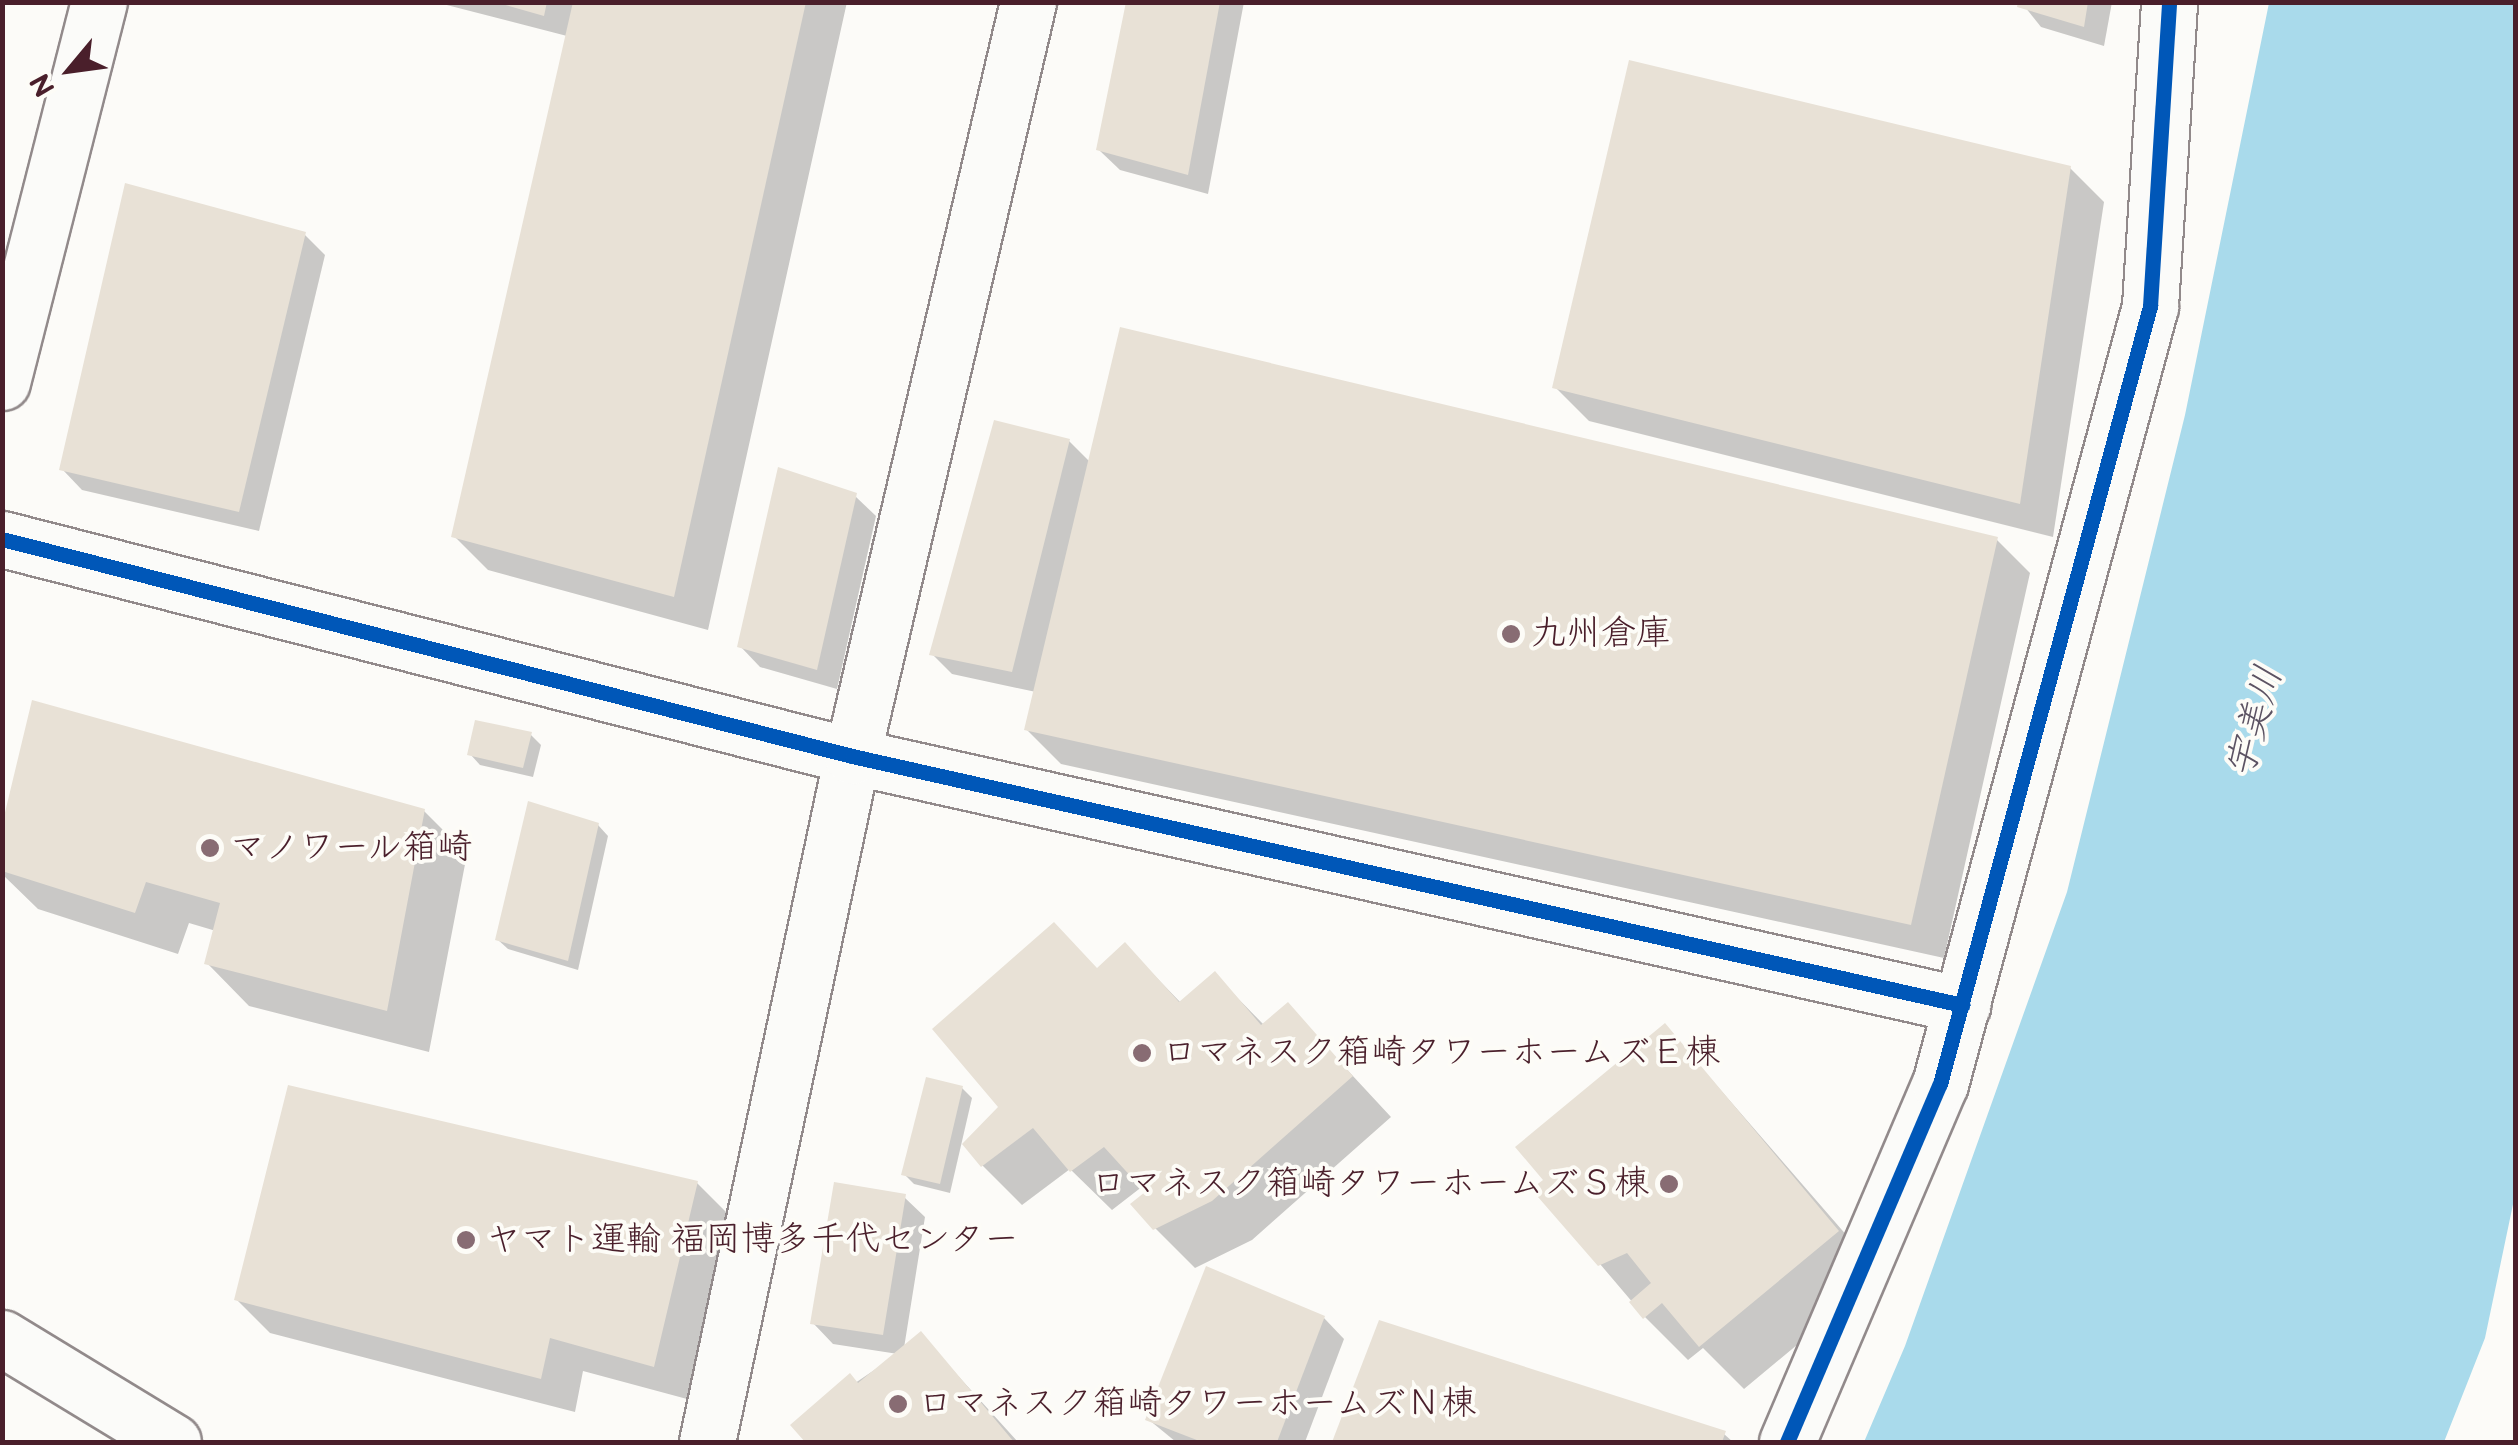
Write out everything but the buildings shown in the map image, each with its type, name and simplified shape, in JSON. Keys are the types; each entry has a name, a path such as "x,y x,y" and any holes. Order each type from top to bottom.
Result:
{"street":[{"path":"2,382 99,2"},
{"path":"707,1442 852,756 1028,2"},
{"path":"1788,1442 1940,1084 2150,306 2169,2"},
{"path":"2,539 852,756 1962,1004"},
{"path":"2,1338 173,1442"}],"water":[{"name":"宇美川","path":"2269,3 2515,3 2516,1190 2485,1338 2444,1442 1864,1442 1905,1346 2067,892 2185,415"}],"cycle path":[{"path":"1787,1442 1940,1084 2150,306 2169,2"},
{"path":"2,539 852,756 1962,1005"}],"place":[{"name":"九州倉庫","path":"1511,634"},
{"name":"マノワール箱崎","path":"210,848"},
{"name":"ロマネスク箱崎タワーホームズＥ棟","path":"1142,1053"},
{"name":"ロマネスク箱崎タワーホームズＳ棟","path":"1669,1184"},
{"name":"ヤマト運輸 福岡博多千代センター","path":"466,1240"},
{"name":"ロマネスク箱崎タワーホームズＮ棟","path":"898,1404"}]}
